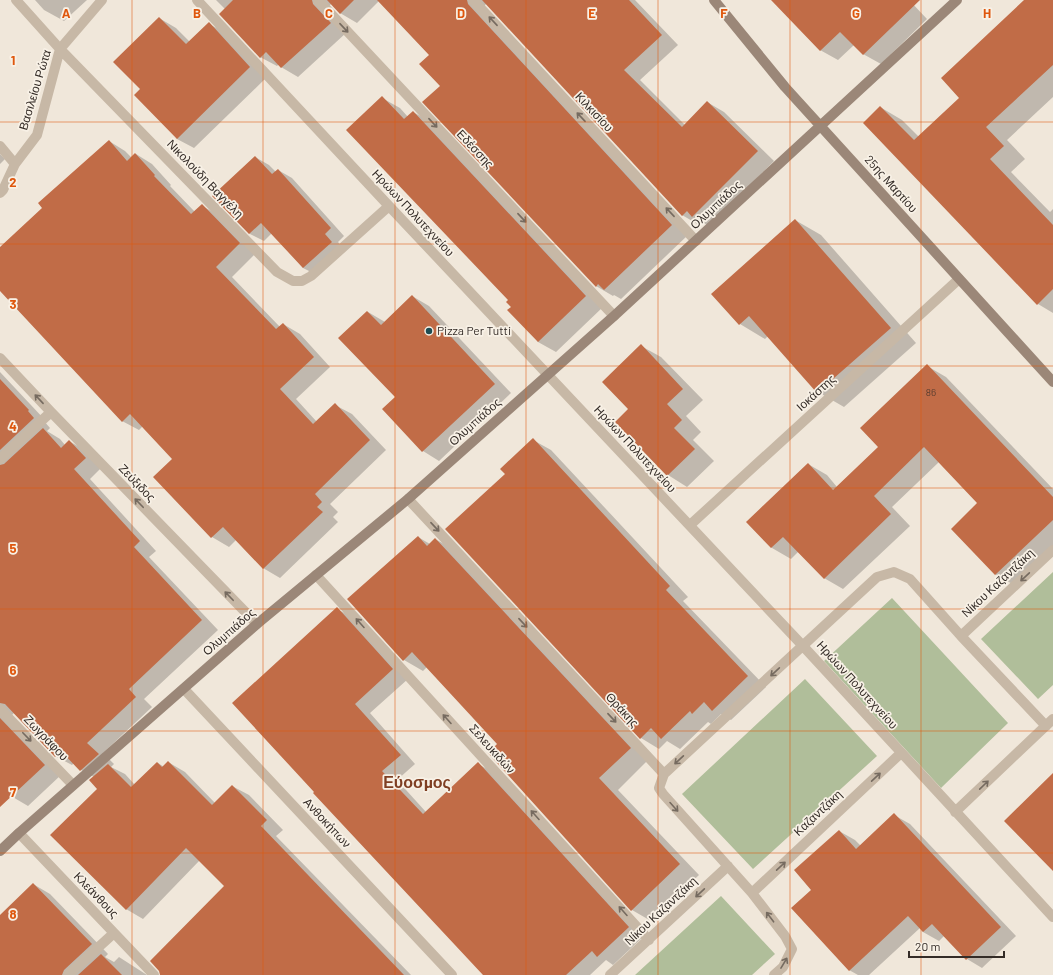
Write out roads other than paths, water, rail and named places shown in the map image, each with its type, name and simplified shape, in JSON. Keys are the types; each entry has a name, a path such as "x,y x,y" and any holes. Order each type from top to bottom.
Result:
{"street":[{"name":"Νικολούδη Βαγγέλη","path":"16,0 60,49 277,272 292,281 302,281 318,271 389,206"},
{"name":"Βασιλείου Ρώτα","path":"0,193 16,164 37,135 60,49 102,0"},
{"name":"Ηρώων Πολυτεχνείου","path":"197,0 803,646 1053,917"},
{"name":"Εδέσσης","path":"318,0 614,316"},
{"name":"Κιλκισίου","path":"473,0 696,241"},
{"name":"25ης Μαρτίου","path":"714,0 765,63 1053,382"},
{"name":"Ολυμπιάδος","path":"0,851 73,785 184,690 256,624 408,499 614,316 821,126 951,2"},
{"path":"0,146 16,164"},
{"name":"Ιοκάστης","path":"690,525 959,279"},
{"name":"Ζεύξιδος","path":"0,358 256,624"},
{"path":"0,459 51,412"},
{"name":"Θράκης","path":"408,499 664,774"},
{"name":"Νίκου Καζαντζάκη","path":"961,636 1053,550"},
{"name":"Νίκου Καζαντζάκη","path":"803,646 877,577 894,572 910,579 961,636 1049,722 955,812"},
{"name":"Σελευκιδών","path":"316,575 649,940"},
{"path":"774,975 783,967 792,949 752,893 659,788 664,774 803,646"},
{"name":"Ανθοκήπων","path":"184,690 452,975"},
{"name":"Ζωγράφου","path":"0,708 73,785"},
{"name":"Καζαντζάκη","path":"752,893 901,753"},
{"name":"Κλεάνθους","path":"19,833 154,975"},
{"name":"Νίκου Καζαντζάκη","path":"610,975 728,866"},
{"path":"68,975 114,933"}],"place":[{"name":"Pizza Per Tutti","path":"429,331"}],"district":[{"name":"Εύοσμος","path":"417,782"}]}
